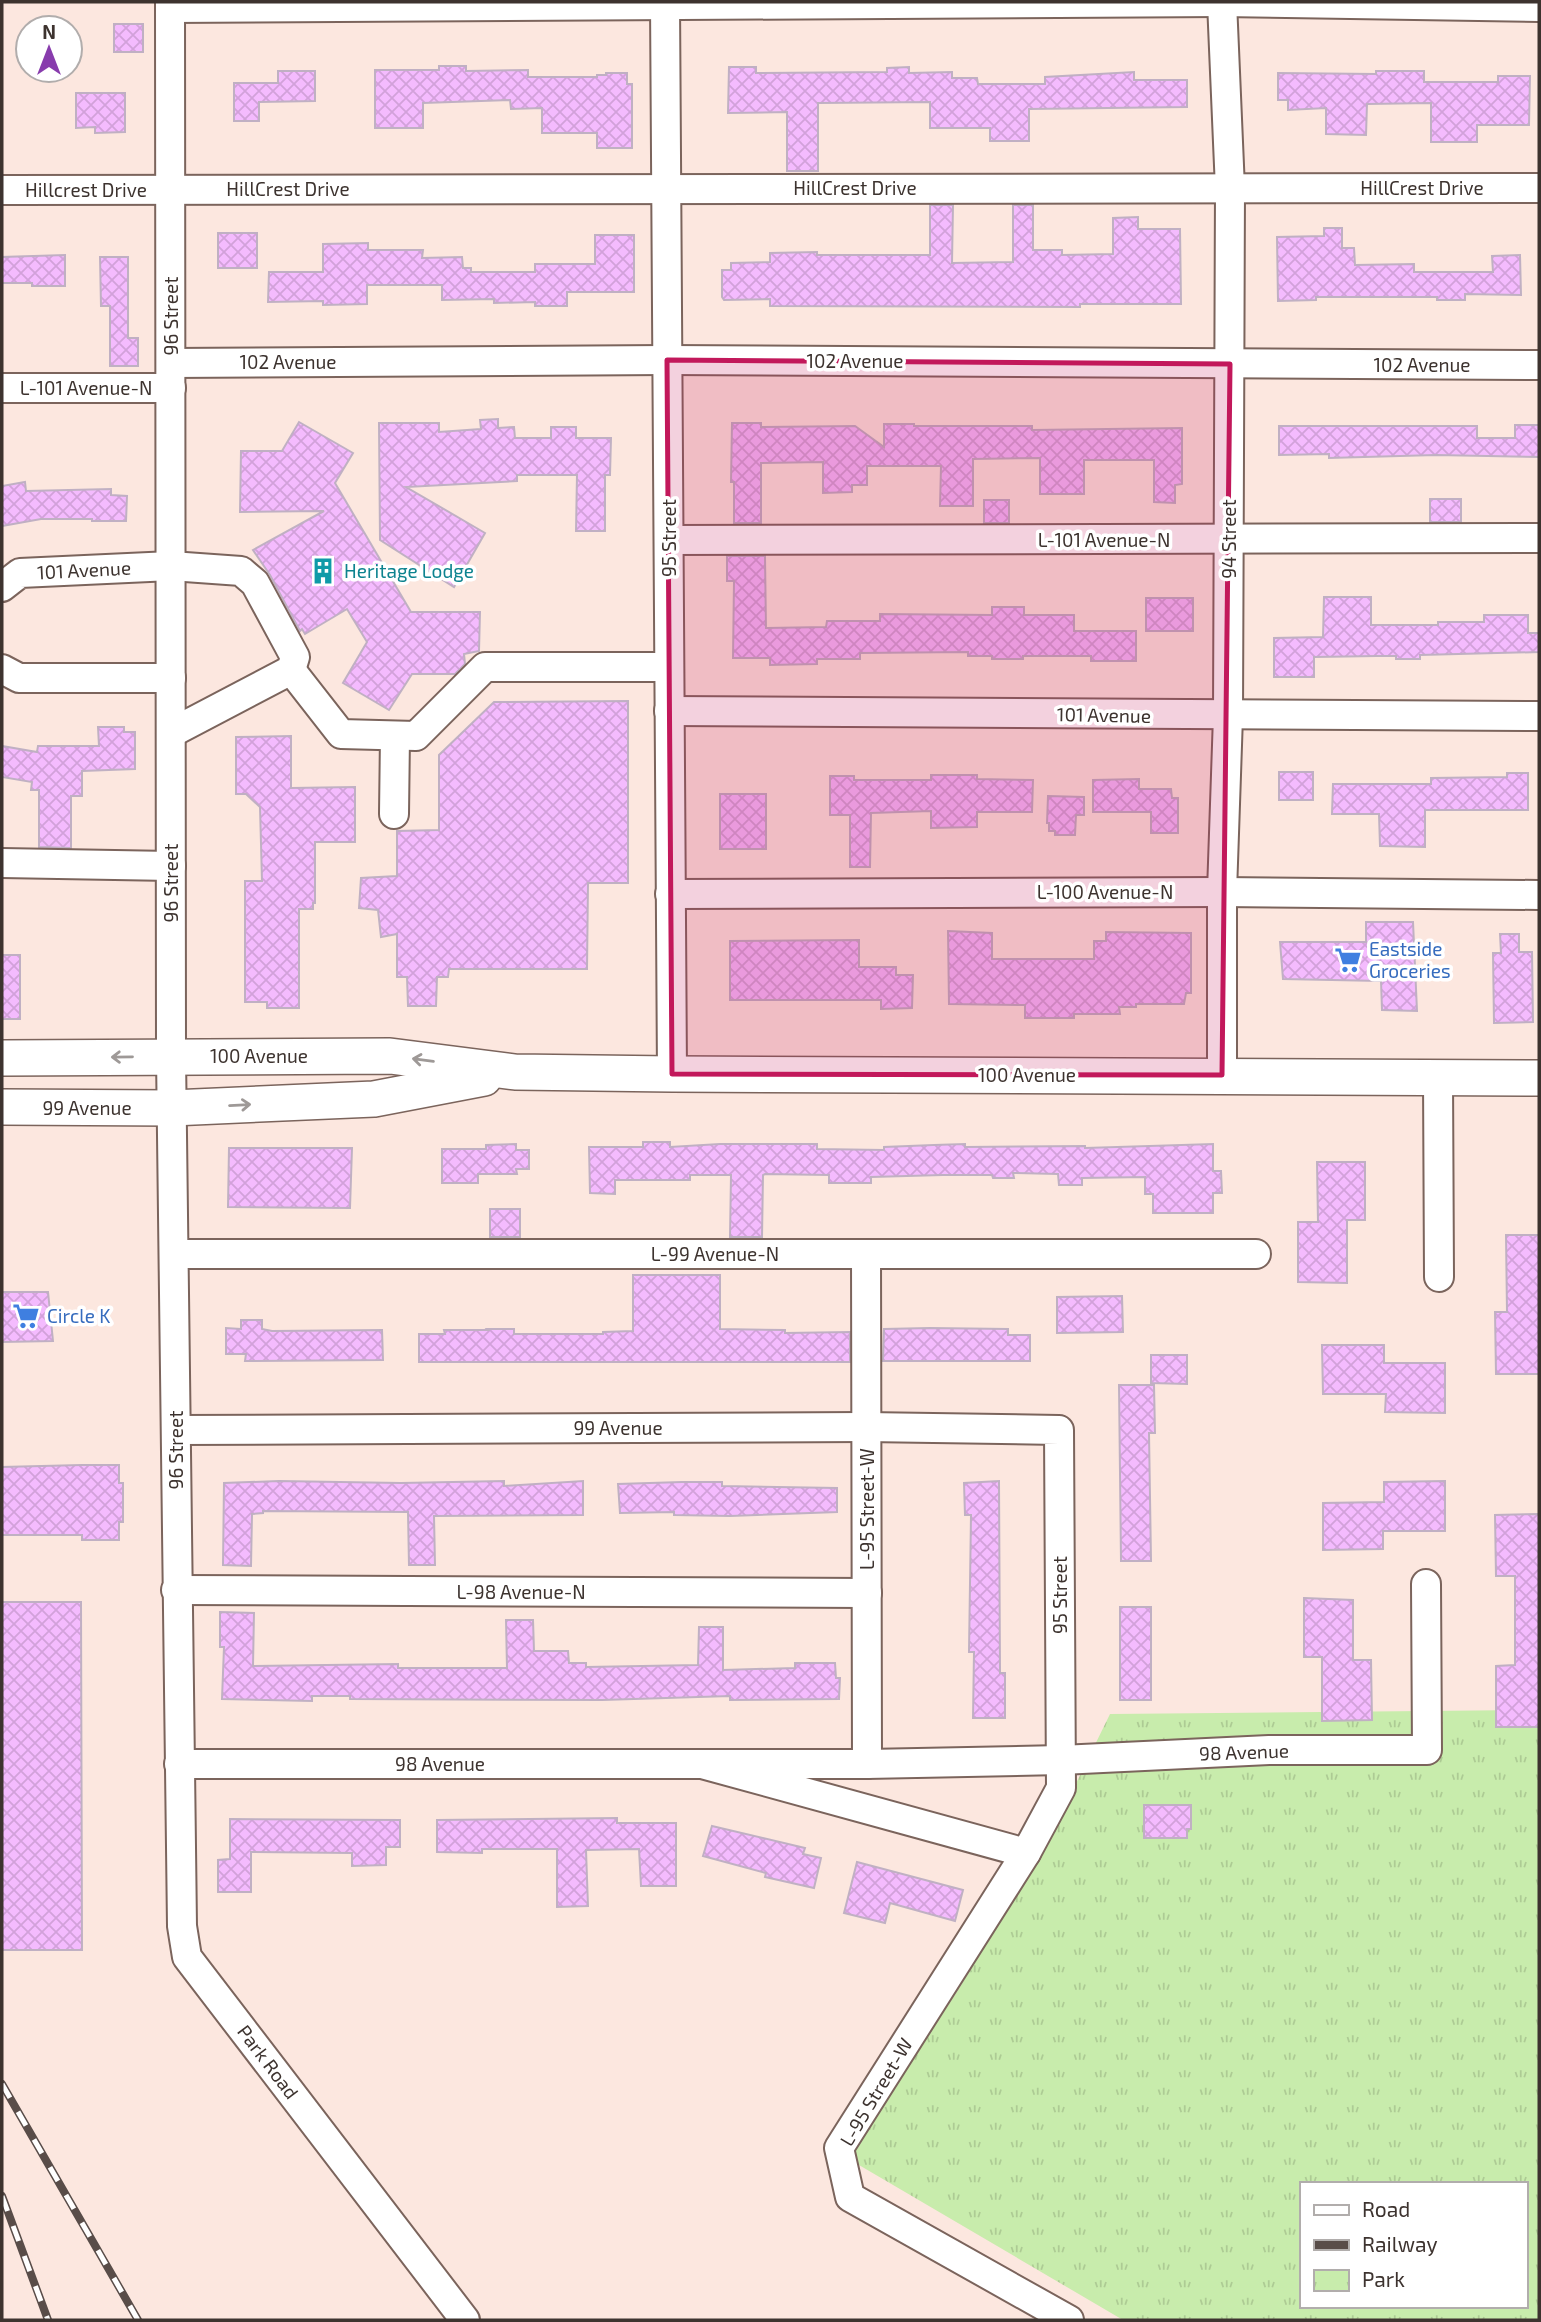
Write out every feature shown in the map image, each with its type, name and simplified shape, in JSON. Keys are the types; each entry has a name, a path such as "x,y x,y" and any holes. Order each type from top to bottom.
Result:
{"main road":[{"name":"100 Avenue","path":"2,1058 390,1056 515,1072 672,1074 1539,1077"},
{"name":"100 Avenue","path":"172,1108 374,1099 515,1072"},
{"name":"99 Avenue","path":"2,1107 172,1108"}],"street":[{"path":"170,5 1222,2 1539,7"},
{"name":"94 Street","path":"1222,2 1230,189 1228,716 1222,892 1222,1075"},
{"name":"95 Street","path":"665,4 672,1074"},
{"name":"96 Street","path":"170,5 171,1056 179,1764"},
{"name":"HillCrest Drive","path":"171,190 1539,188"},
{"name":"Hillcrest Drive","path":"2,190 171,190"},
{"name":"102 Avenue","path":"171,375 667,360 1539,365"},
{"name":"L-101 Avenue-N","path":"2,387 171,375"},
{"name":"L-101 Avenue-N","path":"669,540 1539,538"},
{"name":"101 Avenue","path":"2,587 20,573 171,566 241,571 255,583 295,657 291,670"},
{"path":"172,733 291,670 341,734 416,736 485,667 669,667"},
{"path":"2,669 19,678 172,678"},
{"name":"101 Avenue","path":"669,711 1539,716"},
{"path":"394,814 395,736"},
{"path":"2,863 172,866"},
{"name":"L-100 Avenue-N","path":"670,894 1222,892 1539,895"},
{"path":"1438,1077 1439,1277"},
{"name":"L-99 Avenue-N","path":"174,1254 1256,1254"},
{"name":"L-95 Street-W","path":"866,1254 867,1764"},
{"name":"99 Avenue","path":"176,1430 866,1427 1059,1430"},
{"name":"95 Street","path":"1059,1430 1061,1760"},
{"name":"98 Avenue","path":"179,1764 867,1764 1061,1760 1269,1750 1427,1749 1426,1584"},
{"name":"L-98 Avenue-N","path":"176,1590 867,1593"},
{"path":"1026,1853 1061,1788 1061,1760"},
{"name":"Park Road","path":"179,1764 182,1926 187,1957 465,2320"},
{"name":"98 Avenue","path":"702,1764 1026,1853"},
{"name":"L-95 Street-W","path":"1026,1853 839,2148 850,2197 1069,2320"}],"highlighted area":[{"path":"667,360 1230,364 1222,1075 672,1074"}],"green space":[{"path":"1539,1710 1539,2320 1123,2320 847,2158 956,1993 1040,1857 1110,1714"}],"building":[{"path":"114,24 143,24 143,52 114,52"},
{"path":"439,66 466,66 466,71 528,70 528,77 597,77 606,73 627,73 627,84 632,84 632,148 597,148 597,133 542,133 542,108 511,109 510,100 423,103 423,128 375,128 375,70 439,70"},
{"path":"729,67 756,67 756,73 887,72 887,68 909,67 909,73 952,72 952,78 977,78 978,84 1045,84 1045,77 1134,72 1134,80 1187,80 1187,107 1029,109 1029,141 990,141 990,128 930,128 930,102 818,103 818,171 787,171 787,112 728,113"},
{"path":"278,71 315,71 315,101 259,102 259,121 234,121 234,83 278,83"},
{"path":"1376,71 1424,71 1424,82 1498,82 1498,76 1530,76 1529,125 1477,125 1477,142 1431,142 1431,103 1367,104 1366,135 1326,134 1326,108 1288,110 1288,100 1278,100 1278,73 1376,74"},
{"path":"76,93 125,93 125,132 95,133 95,127 76,128"},
{"path":"930,205 953,205 952,263 1013,262 1013,205 1033,205 1033,250 1062,250 1062,255 1113,254 1113,218 1138,217 1138,229 1180,229 1181,304 1080,304 1080,307 770,306 770,299 724,300 722,297 722,270 731,270 731,263 770,262 770,253 930,255"},
{"path":"1324,228 1342,228 1342,248 1354,248 1355,265 1414,264 1414,272 1493,272 1492,256 1520,255 1521,295 1465,294 1465,300 1437,300 1437,297 1316,297 1316,300 1278,301 1277,237 1324,236"},
{"path":"218,233 257,233 257,268 218,268"},
{"path":"595,235 634,235 634,292 567,292 567,306 535,306 535,302 494,303 494,299 442,300 442,285 367,285 367,304 323,305 323,301 268,302 269,272 323,272 323,244 368,243 368,250 423,250 422,258 462,257 463,268 471,268 471,272 535,272 535,264 595,264"},
{"path":"65,255 65,286 2,283 2,257"},
{"path":"100,257 128,257 128,338 138,338 138,366 110,366 110,306 101,306"},
{"path":"498,419 498,428 514,427 515,438 551,438 551,427 576,427 576,438 611,438 610,475 605,475 605,531 576,531 577,475 517,475 517,481 406,487 485,533 454,587 380,540 379,423 439,423 439,432 481,429 480,420"},
{"name":"Heritage Lodge","path":"299,422 353,453 335,483 411,612 480,612 479,651 464,654 465,664 455,674 412,674 389,710 343,683 367,642 347,609 305,634 302,629 300,631 270,575 253,550 324,511 240,512 241,451 282,451"},
{"path":"732,423 761,423 761,427 855,426 884,447 884,424 1032,426 1032,430 1182,428 1182,484 1175,485 1175,503 1154,502 1154,460 1084,460 1084,494 1040,494 1040,458 973,459 973,506 940,506 941,466 867,466 867,485 852,485 852,492 823,493 823,462 761,463 761,523 734,523 734,482 731,482"},
{"path":"1515,425 1539,425 1539,457 1436,455 1329,458 1329,454 1279,455 1279,426 1477,426 1477,438 1515,438"},
{"path":"25,482 26,491 111,489 111,495 127,496 126,521 41,519 2,526 2,486"},
{"path":"1430,499 1461,499 1461,522 1430,522"},
{"path":"984,500 1009,500 1009,523 984,523"},
{"path":"727,556 765,556 766,628 826,627 827,621 880,621 880,614 992,615 992,607 1024,607 1024,615 1074,615 1074,631 1136,631 1136,661 1091,661 1091,656 992,659 992,656 968,656 968,652 860,653 860,659 817,659 817,664 770,665 770,658 733,658 734,581 727,581"},
{"path":"1324,597 1371,597 1371,625 1438,625 1438,622 1484,622 1484,615 1528,615 1528,633 1539,633 1539,652 1420,655 1420,659 1396,659 1396,656 1314,657 1314,677 1274,677 1274,638 1323,637"},
{"path":"1146,598 1193,598 1193,631 1146,631"},
{"path":"628,701 628,883 588,883 587,969 449,969 448,977 437,977 436,1006 408,1006 407,977 397,977 397,934 381,937 378,910 359,908 361,878 397,876 397,831 439,830 439,755 494,702"},
{"path":"98,727 124,727 124,732 135,732 135,769 82,771 82,796 71,796 71,848 39,847 39,790 31,790 32,782 2,777 2,746 37,752 38,746 99,746"},
{"path":"291,736 291,788 355,787 355,842 315,842 315,903 313,909 299,909 299,1008 267,1008 267,1002 245,1002 245,881 262,881 260,807 246,794 236,794 236,737"},
{"path":"1279,772 1313,772 1313,800 1279,800"},
{"path":"1507,773 1528,773 1528,810 1425,810 1425,847 1380,846 1379,814 1332,814 1333,784 1431,784 1431,778 1507,777"},
{"path":"931,775 977,775 977,779 1033,780 1032,812 977,812 977,827 931,828 931,811 871,813 870,867 850,867 850,815 830,815 830,776 854,776 854,780 931,780"},
{"path":"1139,779 1139,789 1171,789 1172,798 1178,798 1178,833 1151,833 1151,812 1093,812 1093,780"},
{"path":"720,794 766,794 766,849 720,849"},
{"path":"1048,796 1084,797 1084,815 1076,815 1075,835 1055,835 1055,831 1049,831"},
{"name":"Eastside Groceries","path":"1366,922 1413,922 1417,1011 1382,1010 1381,981 1283,979 1280,942 1366,942"},
{"path":"948,931 992,933 992,959 1094,959 1094,941 1106,941 1106,932 1191,933 1191,993 1186,993 1184,1004 1136,1004 1136,1007 1119,1007 1120,1014 1074,1014 1074,1018 1025,1018 1025,1005 949,1004"},
{"path":"1500,934 1519,934 1519,952 1532,952 1533,1022 1494,1023 1493,953 1501,953"},
{"path":"859,940 859,967 896,967 896,975 913,975 912,1008 881,1009 881,1000 730,1000 730,941"},
{"path":"2,955 20,955 20,1019 2,1019"},
{"path":"643,1142 670,1142 670,1147 817,1144 817,1149 884,1150 884,1147 965,1144 965,1147 1085,1148 1213,1144 1213,1171 1221,1171 1222,1193 1213,1193 1213,1213 1153,1213 1153,1194 1145,1194 1145,1177 1082,1178 1082,1185 1059,1185 1058,1174 1013,1173 1014,1178 993,1178 992,1175 871,1177 871,1183 829,1183 829,1175 765,1174 762,1237 730,1237 731,1175 690,1175 690,1180 615,1180 615,1194 590,1193 589,1147 643,1147"},
{"path":"516,1144 516,1150 529,1150 529,1169 516,1169 517,1174 478,1174 478,1183 442,1183 442,1149 486,1149 486,1145"},
{"path":"229,1148 352,1148 350,1208 228,1207"},
{"path":"1317,1162 1365,1162 1365,1220 1347,1220 1347,1283 1298,1282 1298,1222 1318,1222"},
{"path":"490,1209 520,1209 520,1237 490,1237"},
{"path":"1506,1235 1539,1235 1539,1374 1496,1374 1495,1312 1507,1312"},
{"path":"633,1275 720,1275 720,1329 785,1330 785,1333 850,1332 850,1362 419,1362 419,1334 445,1334 444,1330 514,1329 514,1334 603,1334 633,1331"},
{"name":"Circle K","path":"2,1292 48,1292 53,1341 2,1342"},
{"path":"1122,1296 1123,1332 1057,1333 1057,1297"},
{"path":"241,1320 262,1320 262,1329 272,1331 382,1330 383,1360 245,1361 246,1354 226,1354 226,1328 241,1329"},
{"path":"884,1329 1008,1329 1008,1335 1030,1335 1030,1361 883,1361"},
{"path":"1322,1345 1384,1345 1384,1363 1445,1363 1445,1413 1385,1412 1386,1394 1323,1394"},
{"path":"1151,1355 1187,1355 1187,1384 1151,1383"},
{"path":"1119,1385 1154,1385 1155,1433 1149,1433 1151,1561 1121,1561"},
{"path":"119,1465 119,1483 123,1483 123,1522 119,1522 119,1540 82,1540 82,1535 2,1535 2,1467"},
{"path":"504,1481 504,1486 583,1481 583,1515 434,1516 435,1565 409,1565 408,1512 263,1511 252,1514 251,1566 223,1565 224,1483"},
{"path":"999,1481 1000,1673 1005,1673 1005,1718 973,1718 974,1652 969,1652 971,1515 965,1515 964,1483"},
{"path":"1445,1481 1445,1531 1383,1531 1383,1549 1323,1550 1323,1503 1384,1502 1384,1482"},
{"path":"722,1482 722,1486 837,1488 837,1512 730,1516 674,1515 674,1512 620,1513 618,1484"},
{"path":"1539,1514 1539,1727 1496,1727 1496,1666 1515,1665 1515,1576 1496,1576 1495,1515"},
{"path":"1304,1598 1353,1600 1353,1660 1371,1660 1372,1720 1322,1721 1322,1657 1304,1657"},
{"path":"2,1602 81,1602 82,1950 2,1950"},
{"path":"1120,1607 1151,1607 1151,1700 1120,1700"},
{"path":"220,1612 254,1613 253,1666 398,1664 398,1668 507,1668 506,1620 533,1620 534,1651 568,1651 569,1663 586,1663 586,1667 698,1665 699,1627 723,1627 723,1670 795,1668 795,1663 835,1663 836,1678 840,1678 839,1699 730,1700 730,1696 602,1700 350,1699 350,1696 312,1696 312,1701 222,1699 224,1647 220,1647"},
{"path":"1144,1805 1191,1805 1191,1829 1187,1829 1187,1838 1144,1838"},
{"path":"617,1818 617,1823 676,1823 676,1886 641,1886 639,1849 586,1850 588,1906 557,1907 557,1849 482,1849 482,1853 437,1852 437,1820"},
{"path":"230,1819 400,1820 400,1847 386,1847 386,1865 352,1866 352,1853 251,1852 251,1892 218,1892 218,1860 230,1859"},
{"path":"712,1826 805,1848 803,1854 821,1858 814,1888 765,1877 766,1873 703,1856"},
{"path":"857,1862 963,1890 955,1921 890,1903 885,1923 844,1913"}],"railway":[{"path":"2,2084 138,2320"},
{"path":"2,2196 48,2320"}],"place":[{"name":"Heritage Lodge","path":"323,571"},
{"name":"Eastside Groceries","path":"1348,960"},
{"name":"Circle K","path":"26,1316"}]}
